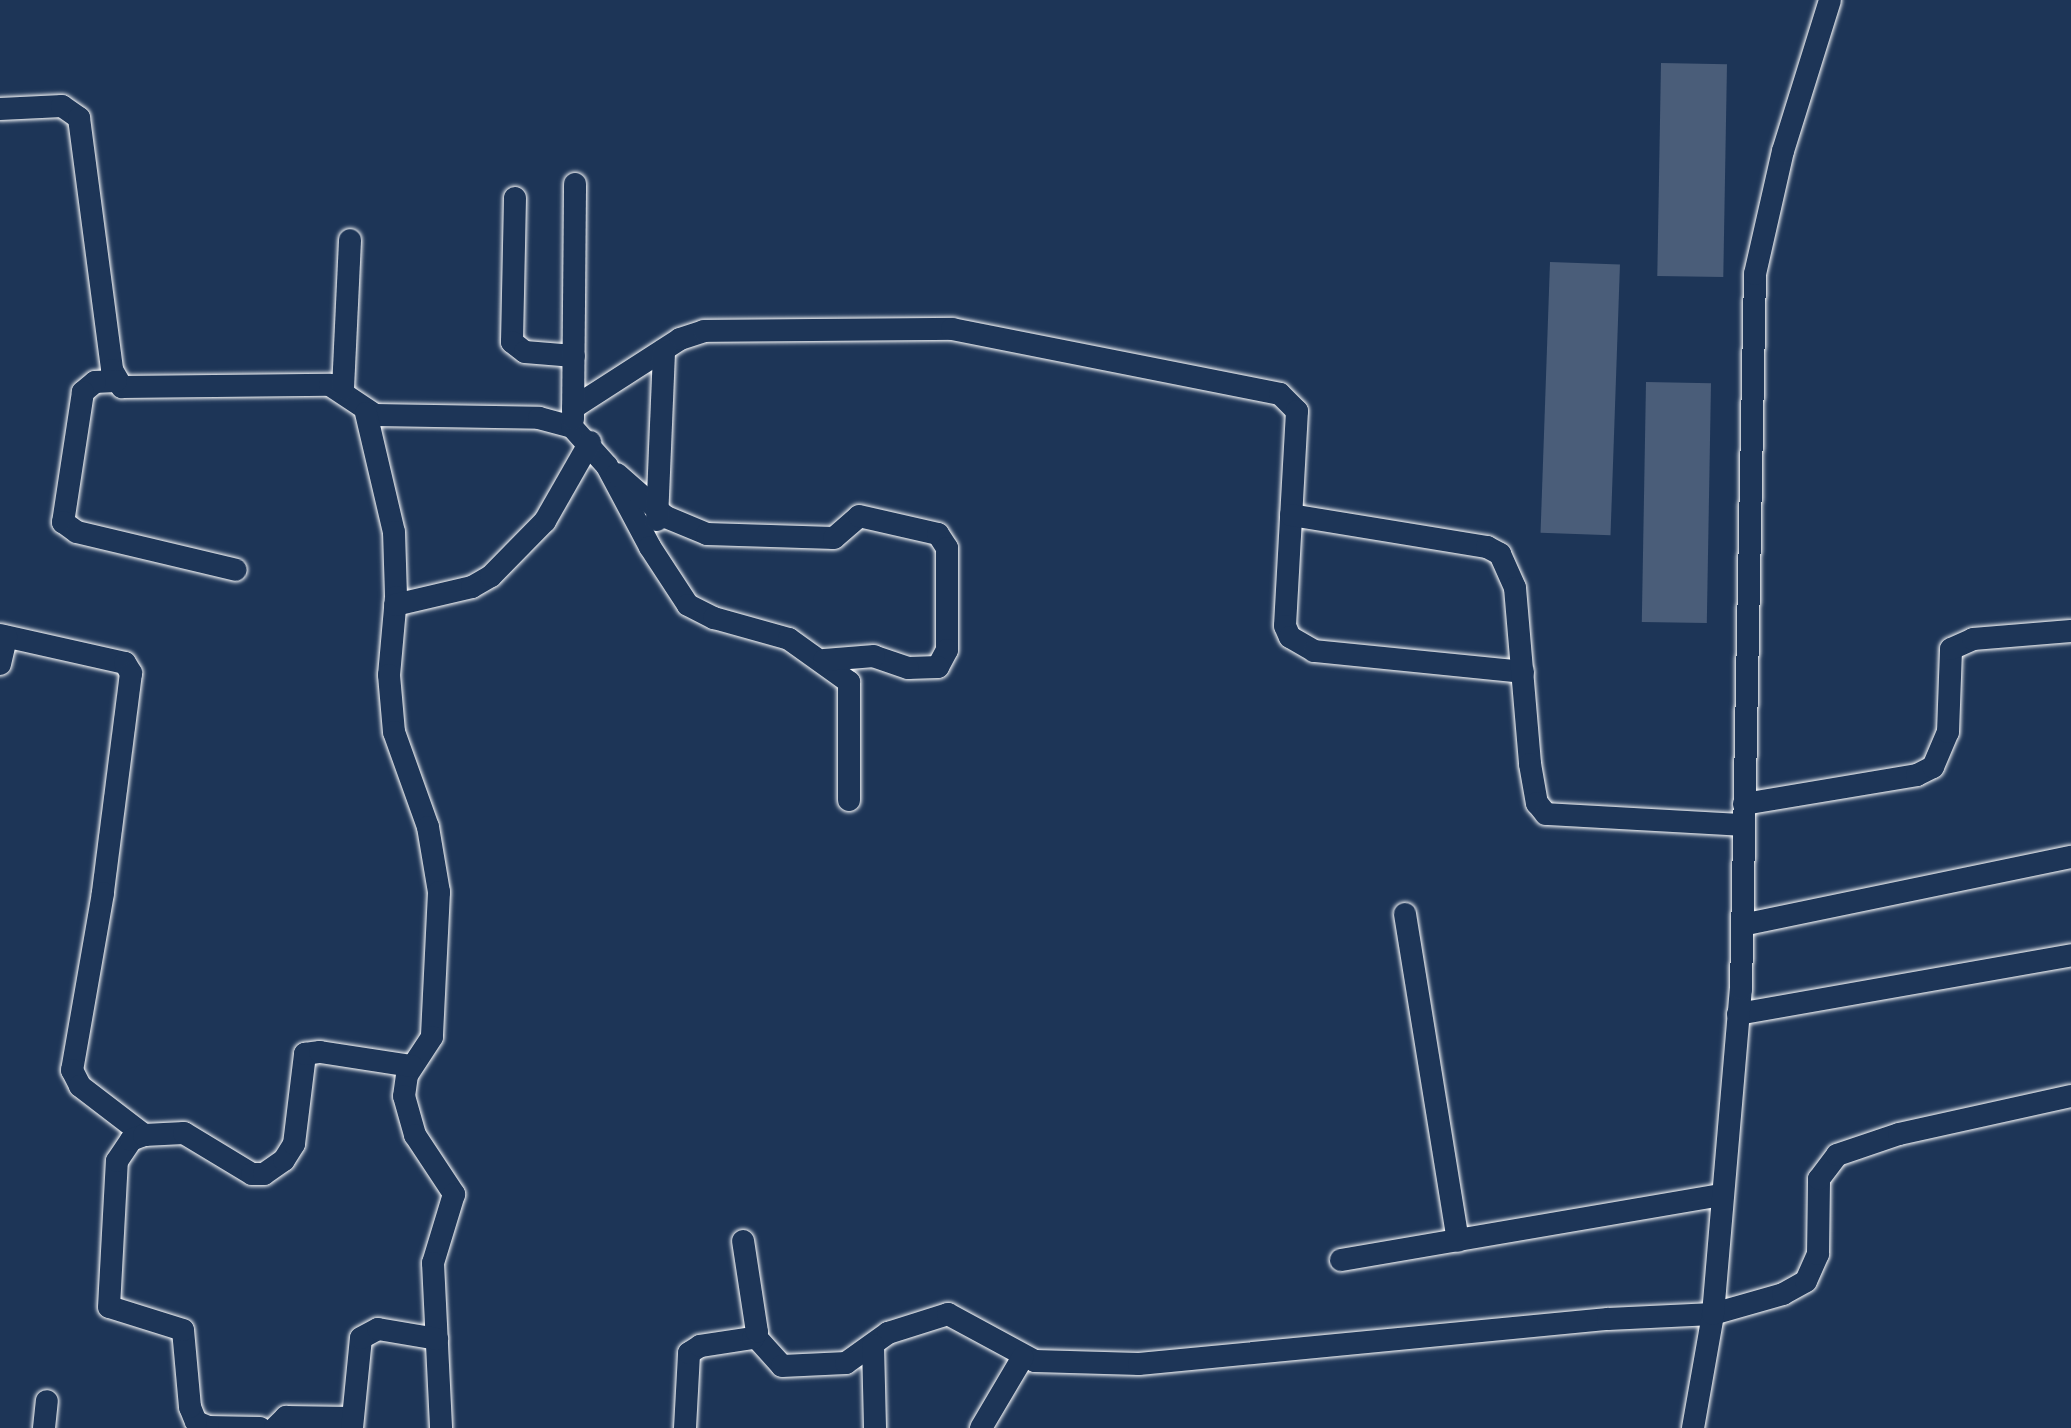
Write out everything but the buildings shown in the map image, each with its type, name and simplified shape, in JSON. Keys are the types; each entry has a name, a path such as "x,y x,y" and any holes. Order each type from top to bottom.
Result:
{"street":[{"path":"1693,1428 1713,1314 1738,1014 1755,274 1783,151 1830,0"},
{"path":"0,109 62,106 79,118 116,381"},
{"path":"575,184 572,418 607,466 673,585 699,613 789,639 824,660 851,687 849,800"},
{"path":"515,198 512,342 525,352 574,356"},
{"path":"343,389 350,240"},
{"path":"366,413 572,418 664,350 704,331 952,329 1280,394 1297,411 1285,626 1296,644 1314,651 1523,672"},
{"path":"645,537 660,512 664,350"},
{"path":"236,570 77,532 63,522 83,392 95,382 116,381 130,390 330,385 343,389 366,413 394,532 395,605 389,675 394,732 428,827 442,922 432,1037 412,1066 404,1096 415,1135 454,1194 433,1263 441,1428"},
{"path":"395,605 472,587 491,576 545,521 590,442"},
{"path":"607,466 660,512 707,534 834,538 859,516 938,534 947,548 943,662 932,670 908,668 874,656 824,660"},
{"path":"1291,515 1487,547 1500,554 1515,588 1530,764 1537,803 1546,814 1744,814 1917,775 1933,767 1948,732 1951,649 1973,639 2071,631"},
{"path":"0,664 3,636 125,663 131,673 103,893 72,1070 80,1086 144,1135"},
{"path":"1742,925 2071,857"},
{"path":"1405,914 1458,1241"},
{"path":"1738,1014 2071,955"},
{"path":"260,1428 208,1427 196,1422 190,1407 183,1330 109,1307 117,1161 131,1140 144,1135 184,1133 252,1174 264,1174 284,1160 294,1144 305,1054 320,1052 412,1066"},
{"path":"743,1241 755,1336 782,1366 846,1363 899,1328 948,1314 1023,1357 1139,1364 1608,1319 1713,1314 1783,1294 1806,1281 1818,1254 1819,1179 1837,1155 1899,1134 2071,1096"},
{"path":"1341,1260 1723,1195"},
{"path":"275,1428 286,1417 352,1423 359,1345 366,1334 378,1329 437,1339"},
{"path":"685,1428 689,1353 700,1346 755,1336"},
{"path":"873,1345 875,1428"},
{"path":"981,1428 1023,1357"},
{"path":"44,1428 47,1401"}]}
